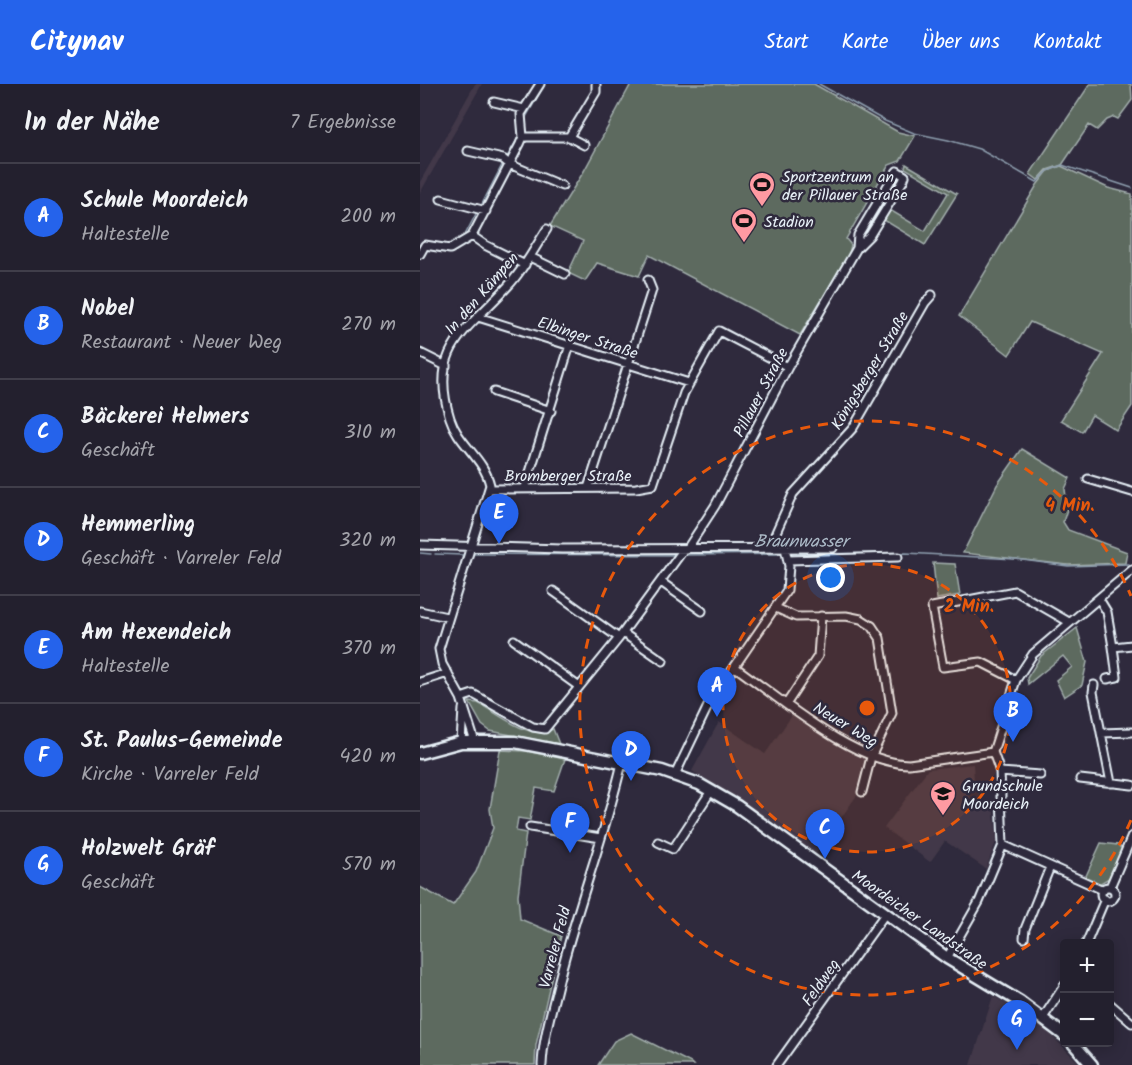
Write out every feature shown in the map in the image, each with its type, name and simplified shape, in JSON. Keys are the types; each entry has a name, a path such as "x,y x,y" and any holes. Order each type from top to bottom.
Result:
{"main road":[{"name":"Moordeicher Landstraße","path":"420,753 461,742 515,742 675,775 737,806 947,958 1060,1031"},
{"path":"1076,1047 1092,1065"}],"street":[{"path":"420,254 425,245 450,249 472,236 481,209 509,164 523,136 520,122 524,109 540,84"},
{"path":"569,137 596,92 596,84"},
{"path":"494,102 524,109"},
{"path":"523,136 569,137 584,145"},
{"path":"468,151 503,159 509,164 562,186"},
{"name":"Pillauer Straße","path":"461,698 473,694 539,730 550,725 578,686 621,636 715,506 788,367 857,248 870,235 903,181 905,176 902,173 897,171 894,175 858,235 857,248"},
{"path":"441,199 481,209"},
{"name":"In den Kämpen","path":"490,489 482,465 460,439 451,420 444,388 446,366 458,335 525,265 547,229"},
{"path":"472,236 525,265"},
{"name":"In den Kämpen","path":"530,257 565,274"},
{"path":"588,488 652,290 648,280"},
{"name":"Königsberger Straße","path":"769,548 793,494 853,428 925,303 932,295"},
{"name":"Elbinger Straße","path":"478,316 689,383"},
{"name":"Bromberger Straße","path":"490,489 647,487 653,485 689,383 719,332 788,367"},
{"path":"525,488 570,345"},
{"path":"420,353 446,366"},
{"path":"494,392 551,411"},
{"path":"1088,479 1132,492"},
{"path":"475,742 461,698 439,649 447,617 490,489"},
{"path":"420,545 683,552 833,548"},
{"path":"675,775 702,717 787,590 786,549"},
{"path":"788,560 898,557"},
{"path":"947,958 979,902 1003,845 1000,772 993,752 1016,680 1033,654 1132,570"},
{"path":"661,582 702,611"},
{"path":"553,591 663,661"},
{"path":"1016,680 981,662 943,667 932,607 1015,591 1069,622"},
{"path":"1099,599 1107,612 1117,677 1107,679"},
{"path":"776,608 796,617 861,619 872,626 880,638 892,713 872,757 862,792"},
{"path":"420,611 447,617"},
{"path":"787,703 818,656 821,616"},
{"path":"514,639 578,686"},
{"path":"1113,647 1132,645"},
{"name":"Neuer Weg","path":"735,667 833,736 872,757 897,764 909,764 993,752"},
{"path":"420,682 448,673"},
{"path":"1094,685 1093,692 1110,783"},
{"path":"461,698 461,742"},
{"path":"1101,733 1132,732"},
{"name":"Varreler Feld","path":"542,1065 544,1043 566,948 622,763"},
{"path":"1000,772 1040,775"},
{"path":"1080,778 1132,785"},
{"path":"658,842 674,849 711,791"},
{"path":"530,827 601,838"},
{"path":"1088,939 1107,889 1131,841"},
{"path":"1003,845 1050,867 1114,891 1114,897 1110,900 1105,899"},
{"path":"1024,938 1024,929 1050,867"},
{"name":"Feldweg","path":"777,1065 885,914"},
{"path":"1043,1018 1060,993"},
{"path":"1114,1007 1132,1022"}],"shaded area":[{"path":"475,84 482,84 420,193 420,182"},
{"path":"793,714 857,756 869,760 864,785 816,854 770,820 692,771 719,722 765,754"},
{"name":"Grundschule Moordeich","path":"973,764 974,779 968,780 969,797 993,806 997,839 986,869 945,841 930,862 884,828 928,769"},
{"path":"993,996 1038,1022 1060,1044 1060,1047 1063,1047 1081,1065 971,1065"}],"green space":[{"name":"Sportzentrum an der Pillauer Straße","path":"631,84 814,84 898,132 915,136 900,161 889,165 884,173 846,239 851,245 849,254 800,335 649,255 639,276 597,263 585,281 568,273 583,241 550,226 584,171"},
{"path":"1090,84 1131,84 1132,100 1118,119 1114,117 1107,120 1097,130 1089,125 1062,165 1047,170 1038,180 1030,174"},
{"path":"906,164 957,194 925,245 884,220 890,210 925,231 948,193 905,168"},
{"path":"1061,166 1108,188 1132,194 1132,406 1116,430 1092,415 1082,432 1061,420 1103,354 1030,322 1009,355 959,316 1037,185 1048,171"},
{"path":"1022,449 1070,478 1065,489 1066,497 1070,500 1063,522 1068,530 1127,552 1125,563 1068,565 963,553 997,485"},
{"path":"933,563 955,564 960,595 937,599"},
{"path":"1077,628 1087,662 1082,685 1064,697 1056,680 1072,667 1063,656 1028,684 1027,678 1041,656"},
{"path":"469,702 478,703 525,730 545,732 553,729 559,744 490,731 482,725"},
{"path":"500,750 526,751 565,759 554,791 536,788 530,820 518,818 516,831 526,833 518,895 520,919 561,936 536,1045 535,1065 420,1065 420,887 453,905 476,872 493,828 490,809"},
{"path":"1101,843 1118,845 1122,849 1109,878 1099,884 1085,878"},
{"path":"631,1033 693,1065 598,1065 614,1041"}],"waterway":[{"path":"525,119 545,84"},
{"path":"819,84 885,121 914,133 979,149 1037,182 1048,171 1062,165 1132,188"},
{"path":"507,157 520,134"},
{"path":"481,206 502,165"},
{"path":"466,233 477,212"},
{"name":"Braunwasser","path":"420,553 431,554"},
{"name":"Braunwasser","path":"789,554 906,553 1015,559 1068,566 1129,564"},
{"name":"Braunwasser","path":"435,554 463,555"},
{"name":"Braunwasser","path":"473,554 676,555"},
{"name":"Braunwasser","path":"684,555 784,554"}],"place":[{"name":"Sportzentrum an der Pillauer Straße","path":"762,208"},
{"name":"Stadion","path":"744,244"},
{"name":"Am Hexendeich","path":"499,544"},
{"name":"Schule Moordeich","path":"717,717"},
{"name":"Nobel","path":"1013,742"},
{"name":"Hemmerling","path":"631,781"},
{"name":"Grundschule Moordeich","path":"943,817"},
{"name":"St. Paulus-Gemeinde","path":"570,853"},
{"name":"Bäckerei Helmers","path":"825,859"},
{"name":"Holzwelt Gräf","path":"1017,1050"}]}
